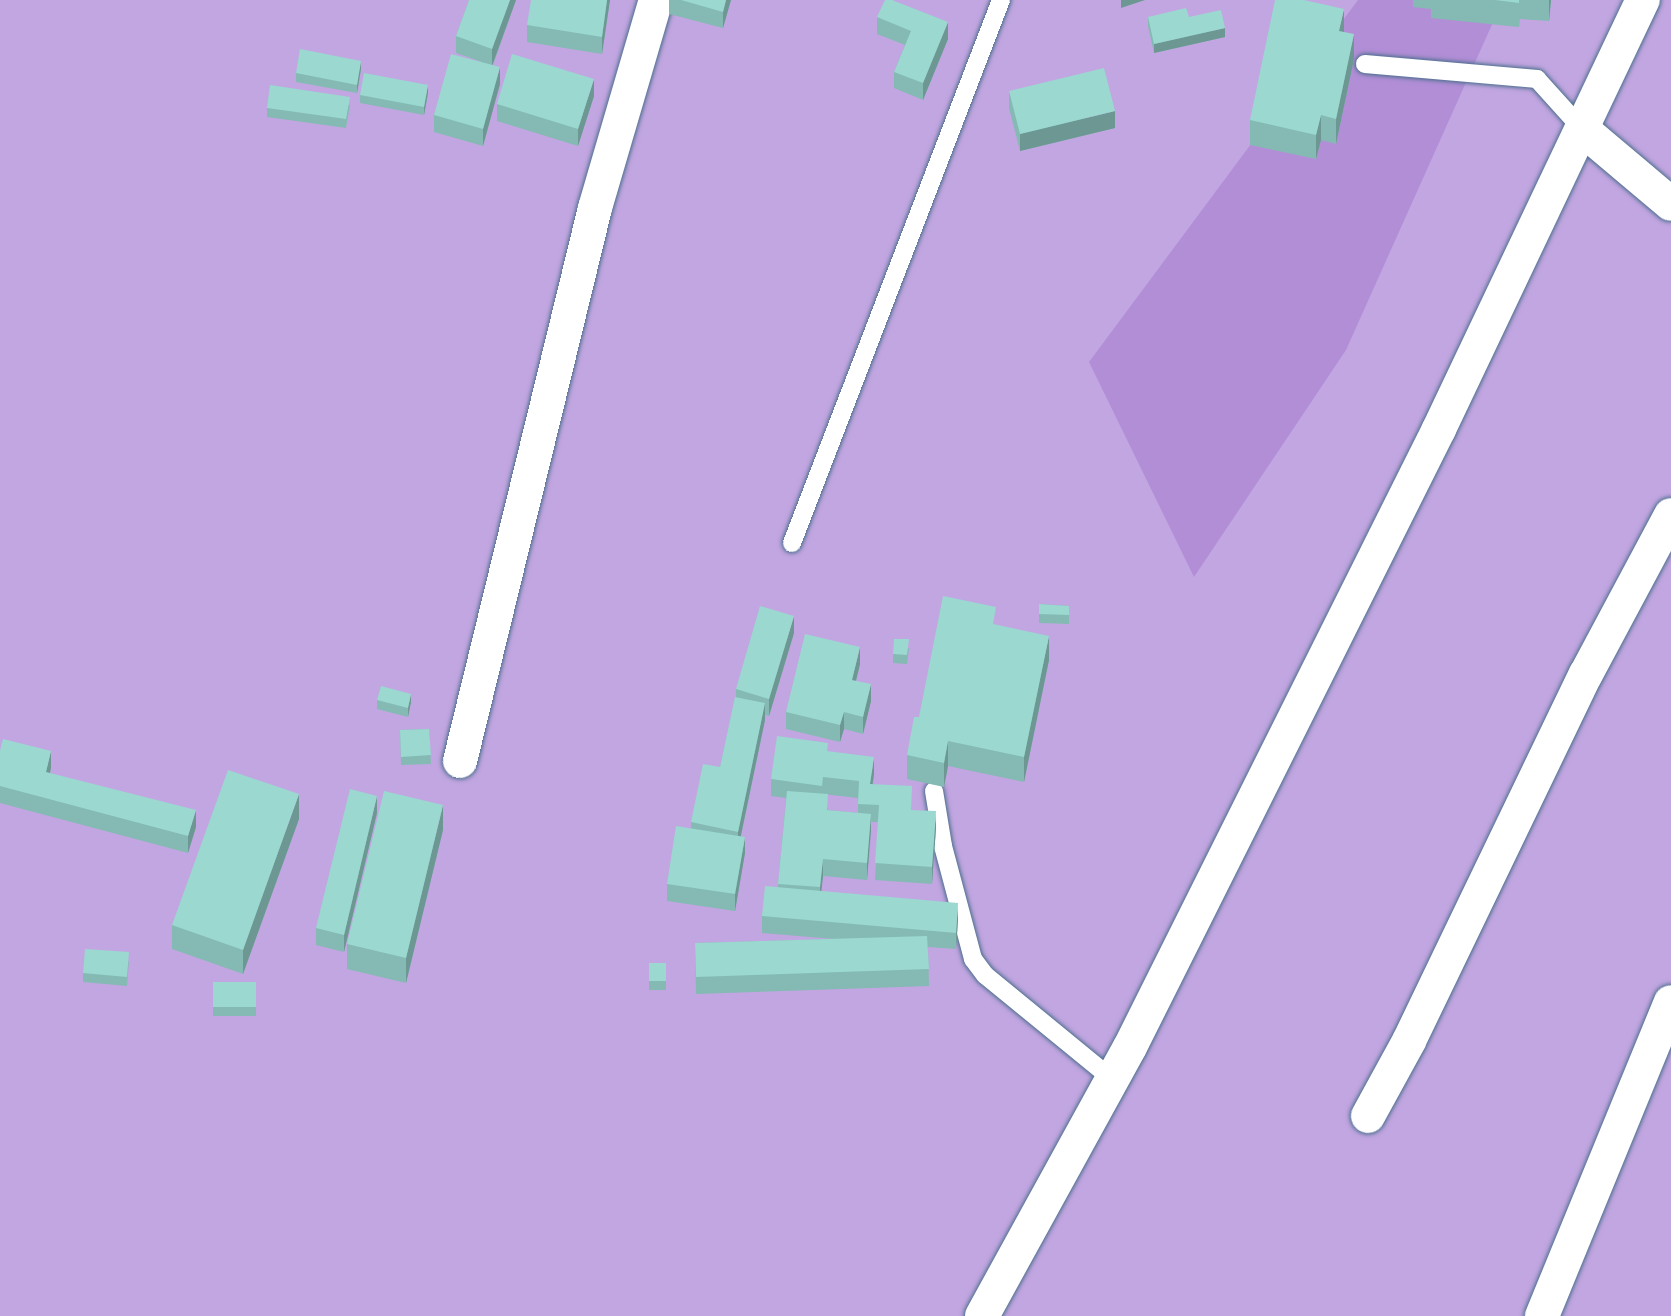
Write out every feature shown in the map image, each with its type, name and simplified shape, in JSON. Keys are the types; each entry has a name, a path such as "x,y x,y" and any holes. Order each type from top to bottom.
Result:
{"street":[{"path":"460,761 595,208 656,0"},
{"path":"982,1316 1112,1079 1439,429 1643,0"},
{"path":"1582,129 1671,204"},
{"path":"1368,1116 1409,1041 1586,674 1671,515"},
{"path":"1542,1316 1671,1002"}],"lane":[{"path":"792,543 1001,0"},
{"path":"1365,64 1537,79 1582,129"},
{"path":"934,791 943,846 973,959 985,975 1112,1079"}],"shaded area":[{"path":"0,0 1671,0 1671,1316 0,1316"},
{"path":"1358,0 1503,0 1346,350 1194,577 1089,362"}],"building":[{"path":"469,0 510,0 492,49 456,36"},
{"path":"531,0 607,0 602,37 527,25"},
{"path":"681,0 726,0 723,12"},
{"path":"885,0 948,22 923,83 894,72 911,31 877,17"},
{"path":"1275,0 1304,0 1344,9 1339,31 1354,34 1336,119 1321,115 1316,135 1250,120"},
{"path":"1186,8 1189,17 1221,10 1225,28 1154,44 1148,17"},
{"path":"300,49 361,61 357,85 296,73"},
{"path":"451,54 500,67 483,129 434,115"},
{"path":"512,54 594,79 578,129 497,104"},
{"path":"1104,68 1115,111 1020,134 1009,91"},
{"path":"364,73 428,85 424,107 360,95"},
{"path":"270,85 350,97 346,119 267,108"},
{"path":"943,596 996,607 993,624 1049,636 1024,757 948,741 944,763 907,755 914,717 919,717"},
{"path":"1039,604 1069,606 1069,615 1039,614"},
{"path":"760,606 794,616 769,699 736,689"},
{"path":"805,634 860,647 852,680 871,684 863,717 844,712 840,725 786,712"},
{"path":"894,639 909,639 907,655 893,654"},
{"path":"381,686 411,694 408,708 377,700"},
{"path":"735,697 765,703 738,832 691,822 703,764 720,767"},
{"path":"429,729 431,755 401,757 400,730"},
{"path":"777,736 828,743 827,751 874,757 870,784 912,786 911,810 936,811 932,867 875,863 879,805 858,804 859,781 823,777 822,786 771,779"},
{"path":"3,739 51,751 46,772 196,810 188,836 0,786"},
{"path":"228,770 299,794 243,950 172,925"},
{"path":"350,789 377,796 344,935 316,928"},
{"path":"384,791 443,805 406,958 347,944"},
{"path":"787,791 828,794 827,810 871,814 867,863 823,859 820,887 778,884"},
{"path":"676,826 745,837 735,894 667,884"},
{"path":"765,886 958,903 956,933 762,916"},
{"path":"927,936 929,969 696,977 695,943"},
{"path":"85,949 129,952 127,977 83,973"},
{"path":"649,963 666,963 666,981 649,981"},
{"path":"213,982 256,982 256,1007 213,1007"}]}
